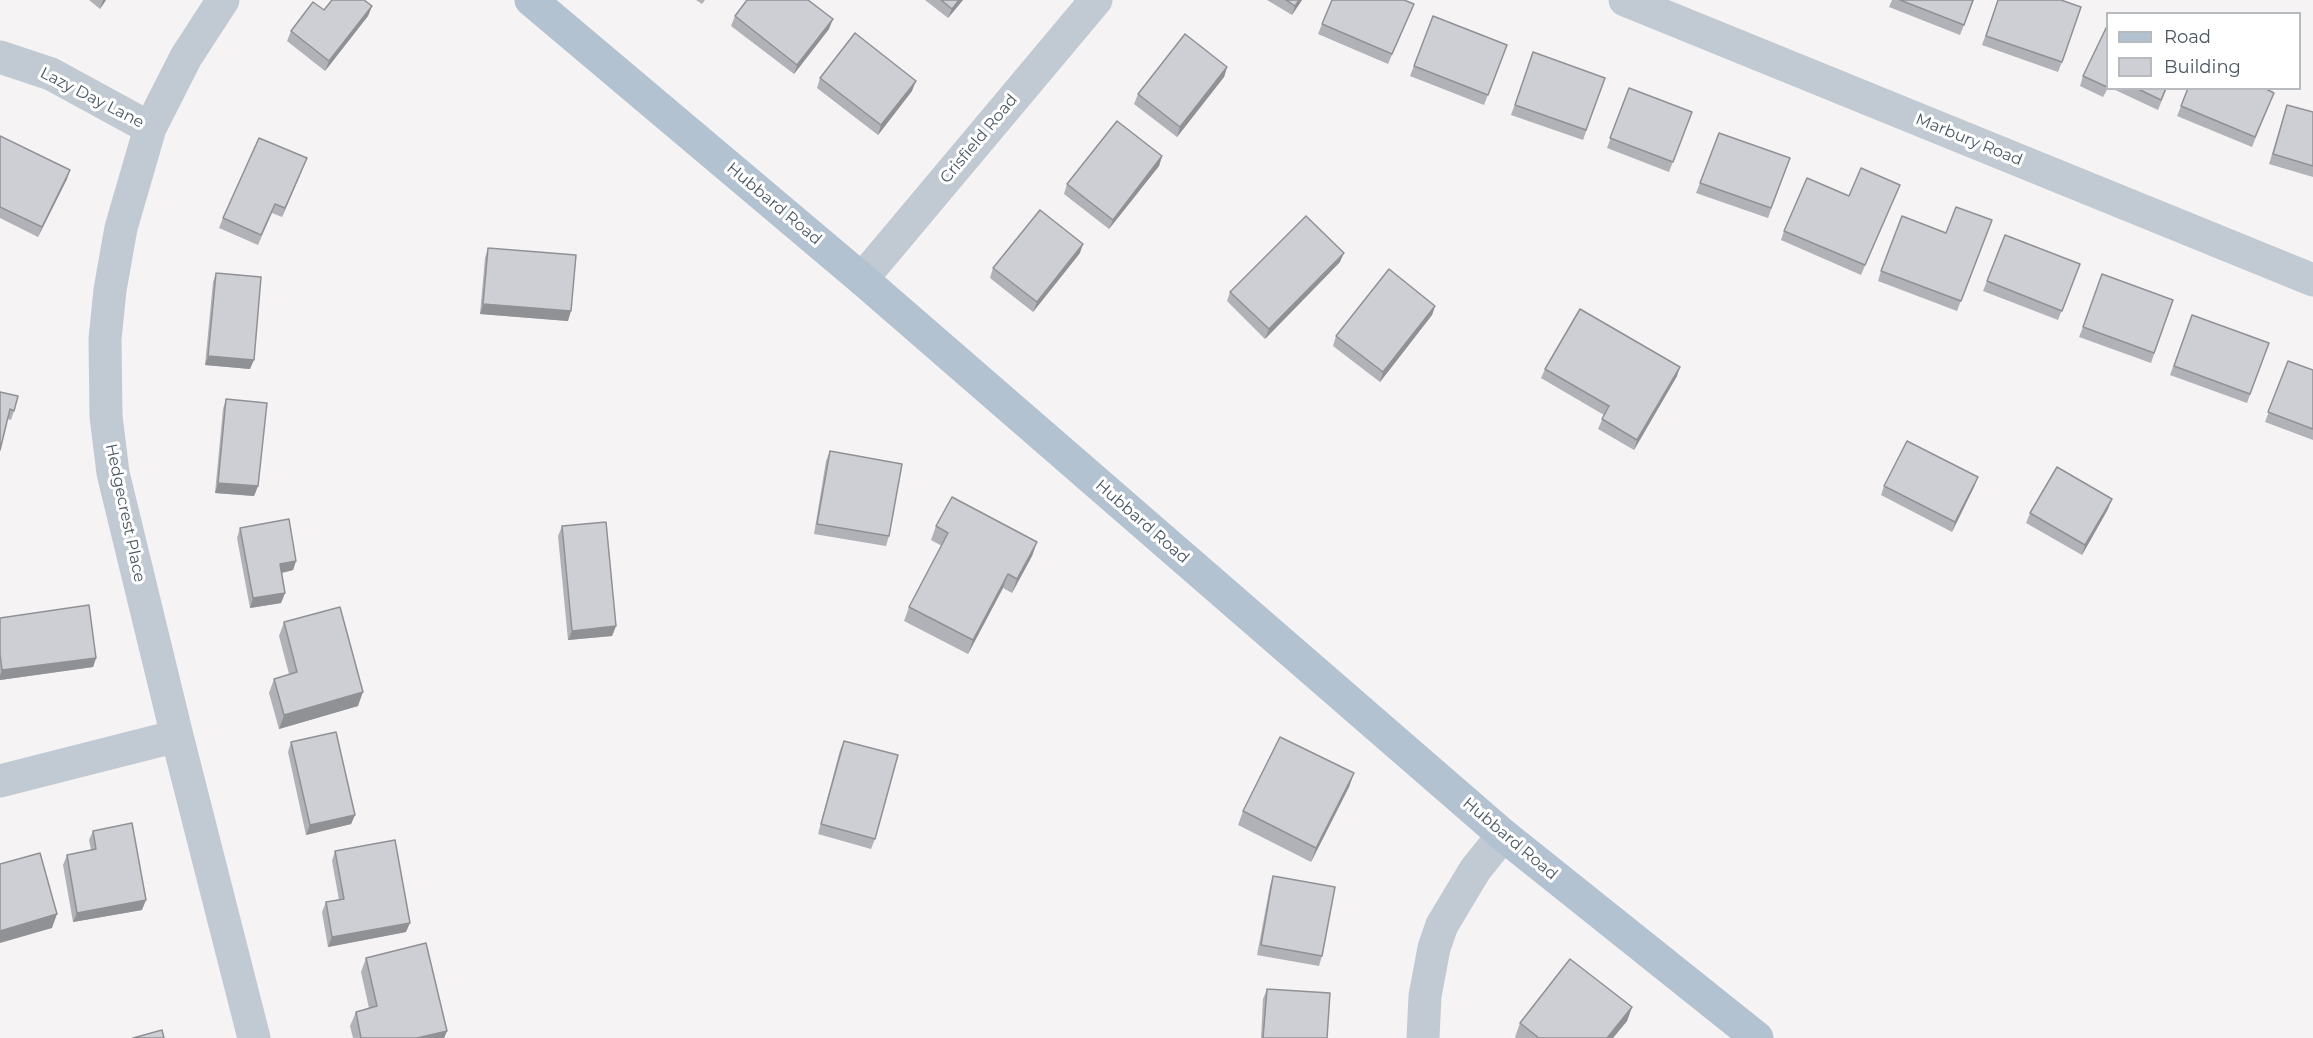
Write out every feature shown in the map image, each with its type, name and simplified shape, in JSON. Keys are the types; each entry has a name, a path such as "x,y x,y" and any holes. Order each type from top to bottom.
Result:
{"main road":[{"name":"Hubbard Road","path":"531,0 862,279 1503,835 1758,1038"}],"street":[{"name":"Hedgecrest Place","path":"223,0 186,57 150,128 121,228 110,290 105,339 106,416 113,472 254,1038"},
{"name":"Crisfield Road","path":"862,279 1096,0"},
{"name":"Marbury Road","path":"1625,0 2313,280"},
{"name":"Lazy Day Lane","path":"0,57 51,74 150,128"},
{"path":"0,781 177,736"},
{"path":"1423,1038 1425,996 1434,948 1442,925 1475,870 1503,835"}],"building":[{"path":"332,0 364,0 372,6 329,61 291,31 313,2 324,10"},
{"path":"747,0 808,0 833,19 797,65 735,16"},
{"path":"941,0 959,0 952,9"},
{"path":"1286,0 1299,0 1295,6"},
{"path":"1332,0 1404,0 1414,4 1392,54 1322,24"},
{"path":"1900,0 1973,0 1964,25"},
{"path":"1998,0 2061,0 2081,7 2062,62 1986,36"},
{"path":"1433,16 1507,45 1488,95 1414,66"},
{"path":"2106,28 2106,87 2083,76"},
{"path":"855,33 916,81 881,125 820,78"},
{"path":"1185,34 1227,67 1180,127 1138,94"},
{"path":"1533,52 1605,78 1586,130 1515,105"},
{"path":"1629,88 1692,112 1673,162 1610,138"},
{"path":"2140,90 2165,90 2161,100"},
{"path":"2187,90 2268,90 2274,93 2255,137 2181,106"},
{"path":"2287,105 2313,112 2313,166 2273,154"},
{"path":"1117,121 1162,156 1113,220 1067,184"},
{"path":"1719,133 1790,158 1771,208 1700,183"},
{"path":"0,136 70,170 42,227 0,207"},
{"path":"259,138 307,158 285,208 275,204 261,235 223,218"},
{"path":"1861,168 1900,185 1865,265 1784,231 1807,178 1849,196"},
{"path":"1956,207 1992,220 1961,301 1881,271 1902,216 1946,233"},
{"path":"1040,210 1083,244 1037,302 993,268"},
{"path":"1306,216 1344,253 1269,329 1230,292"},
{"path":"2005,235 2080,264 2062,311 1987,281"},
{"path":"488,248 576,255 571,311 483,304"},
{"path":"1389,269 1435,306 1383,372 1336,336"},
{"path":"216,273 261,277 254,360 208,356"},
{"path":"2102,274 2173,300 2154,353 2083,327"},
{"path":"1580,309 1680,367 1637,440 1602,419 1609,406 1545,369"},
{"path":"2192,315 2269,343 2250,394 2174,366"},
{"path":"2288,361 2313,370 2313,429 2268,412"},
{"path":"0,392 18,396 14,411 10,409 0,450"},
{"path":"226,399 267,403 258,486 218,483"},
{"path":"1907,441 1978,477 1955,522 1884,486"},
{"path":"830,451 902,464 889,536 817,524"},
{"path":"2057,467 2112,499 2085,545 2030,513"},
{"path":"952,497 1037,542 1017,579 1008,574 973,640 909,607 948,533 936,526"},
{"path":"289,519 296,561 280,564 285,593 253,598 240,528"},
{"path":"606,522 616,626 572,631 562,526"},
{"path":"89,605 96,658 2,670 0,618"},
{"path":"340,607 363,692 284,715 274,679 297,672 284,622"},
{"path":"336,732 355,815 310,825 291,742"},
{"path":"1280,737 1354,773 1316,848 1243,811"},
{"path":"844,741 898,755 875,839 821,824"},
{"path":"132,823 146,900 77,913 67,855 96,849 93,831"},
{"path":"395,840 410,923 332,937 326,902 344,899 335,851"},
{"path":"40,853 57,914 0,931 0,864"},
{"path":"1273,876 1335,887 1322,956 1261,945"},
{"path":"426,943 447,1031 417,1038 361,1038 356,1012 377,1006 366,958"},
{"path":"1570,959 1632,1007 1607,1038 1539,1038 1520,1023"},
{"path":"1267,989 1330,993 1327,1038 1263,1038"},
{"path":"162,1030 164,1038 133,1038"}]}
